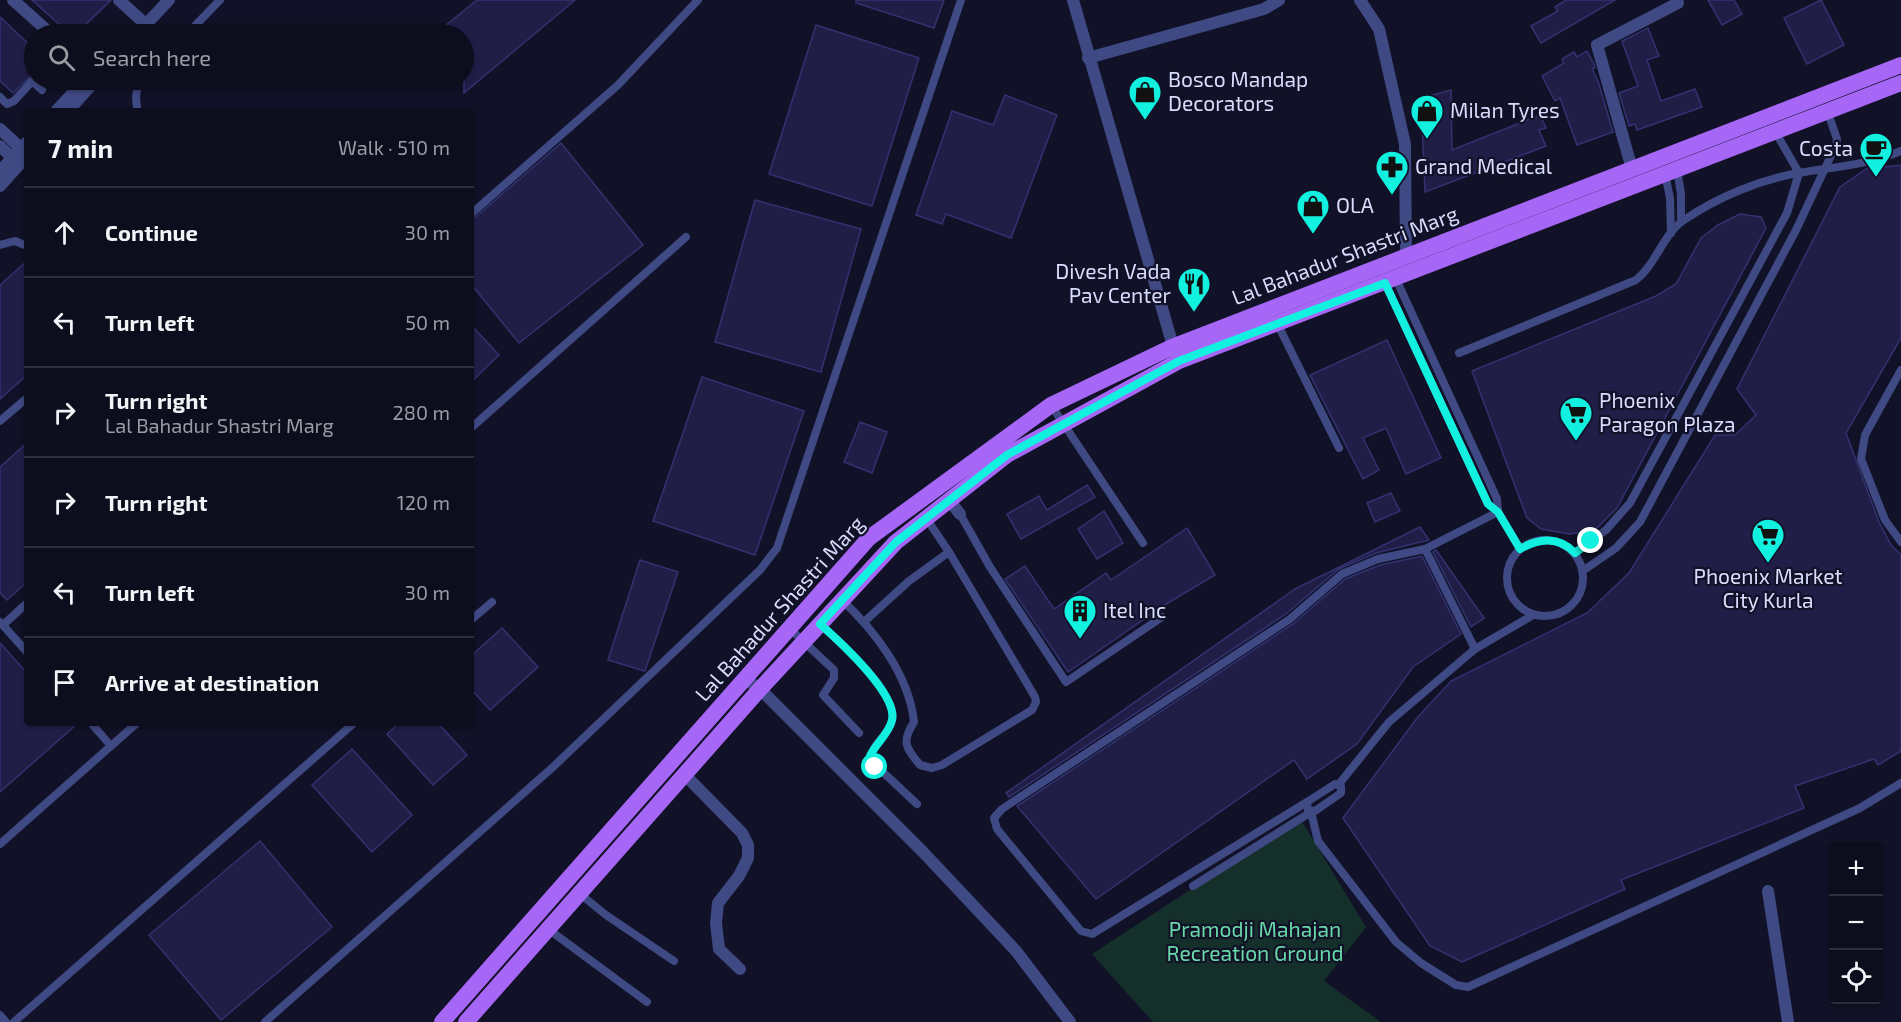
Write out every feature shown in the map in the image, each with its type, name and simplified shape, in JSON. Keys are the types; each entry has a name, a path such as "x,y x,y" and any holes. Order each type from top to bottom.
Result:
{"main road":[{"name":"Lal Bahadur Shastri Marg","path":"442,1022 870,538 1051,405 1406,256 1901,65"},
{"name":"Lal Bahadur Shastri Marg","path":"466,1022 760,689 887,552 926,518 1007,455 1063,424 1176,354 1277,323 1390,281 1901,83"},
{"path":"870,538 887,552"}],"street":[{"path":"3,0 31,24"},
{"path":"13,0 40,24"},
{"path":"119,0 141,20"},
{"path":"1073,0 1088,58 1176,354"},
{"path":"1088,58 1264,9 1279,0"},
{"path":"1360,0 1379,29 1405,144 1406,256"},
{"path":"137,24 161,1"},
{"path":"144,24 161,1"},
{"path":"1632,169 1597,45 1678,3"},
{"path":"59,108 76,90"},
{"path":"71,108 87,90"},
{"path":"0,129 22,154"},
{"path":"0,146 22,154"},
{"path":"0,171 22,154"},
{"path":"0,186 22,154"},
{"path":"949,500 960,514"},
{"path":"745,679 760,689 923,852 1016,951 1070,1022"},
{"path":"684,774 742,833 748,845 748,858 739,876 718,903 716,923 719,949 740,969"},
{"path":"1768,891 1788,1022"}],"lane":[{"path":"197,24 220,0"},
{"path":"474,211 618,85 698,0"},
{"path":"265,1022 553,766 760,570 777,548 961,0"},
{"path":"0,97 7,104 14,101 24,90"},
{"path":"137,90 138,108"},
{"path":"1584,570 1616,548 1640,522 1796,230 1837,139 1828,113"},
{"path":"1575,553 1606,530 1630,503 1787,213 1799,173 1776,133"},
{"path":"1458,354 1636,280 1649,270 1671,233 1681,222 1729,195 1799,173 1821,172 1882,159 1901,151"},
{"path":"1671,171 1682,194 1681,222"},
{"path":"1671,171 1671,233"},
{"path":"474,425 686,237"},
{"path":"0,245 15,241 24,245"},
{"path":"1390,281 1497,499 1498,512 1520,549"},
{"path":"1277,323 1340,448"},
{"path":"1901,370 1865,435 1861,459 1885,520 1901,542"},
{"path":"0,421 24,401"},
{"path":"1051,405 1143,543"},
{"path":"1498,512 1425,549 1378,559 1342,574 1290,619 1002,809 994,818 997,829 1081,931 1092,934 1339,784 1389,722 1475,649 1533,615"},
{"path":"960,514 990,567 1066,682 1162,617"},
{"path":"842,600 864,621 902,681 914,722 905,735 905,743 920,765 932,768 942,765 1032,710 1036,702 1035,697 949,552 926,518"},
{"path":"1545,540 1558,542 1575,553 1584,570 1581,593 1566,610 1556,615 1533,615 1512,599 1508,586 1509,566 1520,549 1532,542 1545,540"},
{"path":"1425,549 1475,649"},
{"path":"864,621 909,581 949,552"},
{"path":"474,617 492,602"},
{"path":"24,605 1,623 24,649"},
{"path":"820,624 863,665 888,703 893,715 892,722 873,749 871,761 917,804"},
{"path":"790,629 834,670 834,678 823,695 859,733"},
{"path":"94,726 111,746"},
{"path":"0,844 134,726"},
{"path":"14,1022 351,726"},
{"path":"1307,802 1306,806 1311,812 1318,841 1396,942 1421,963 1456,985 1468,987 1860,808 1901,783"},
{"path":"1193,886 1341,793 1339,784"},
{"path":"580,894 606,915 674,961"},
{"path":"548,929 647,1002"},
{"path":"0,1015 6,1022"}],"green space":[{"name":"Pramodji Mahajan Recreation Ground","path":"1300,818 1366,927 1324,981 1381,1022 1153,1022 1092,954"}],"building":[{"path":"32,0 111,0 86,24 59,24"},
{"path":"477,0 575,0 474,85 474,24 447,24"},
{"path":"856,0 944,0 934,28 856,3"},
{"path":"1566,0 1615,0 1541,43 1531,26 1558,11 1555,7"},
{"path":"1708,0 1734,0 1742,14 1722,25"},
{"path":"1821,0 1844,45 1807,64 1784,18"},
{"path":"0,17 24,40 24,83 13,93 0,81"},
{"path":"816,25 919,58 872,206 769,174"},
{"path":"1648,28 1659,56 1647,60 1661,101 1695,89 1702,107 1637,130 1635,124 1629,126 1619,93 1638,86 1622,41"},
{"path":"1587,51 1594,64 1595,68 1592,69 1598,81 1613,132 1577,145 1560,98 1555,101 1542,76 1564,63 1562,59 1574,52 1577,57"},
{"path":"1451,90 1452,150 1540,115 1546,128 1539,130 1546,146 1425,192 1421,98"},
{"path":"1005,95 1057,115 1011,238 946,214 942,224 916,215 952,111 993,125"},
{"path":"561,143 643,245 519,343 474,288 474,218"},
{"name":"Phoenix Market City Kurla","path":"1901,165 1901,338 1846,433 1879,522 1891,545 1901,555 1901,751 1878,765 1874,759 1795,786 1804,808 1621,880 1625,889 1462,962 1430,946 1343,818 1417,718 1451,681 1587,613 1629,573 1715,435 1735,435 1756,415 1737,389 1840,187 1866,169"},
{"path":"755,200 861,229 821,372 715,342"},
{"name":"Phoenix Paragon Plaza","path":"1740,214 1761,217 1766,228 1617,508 1594,531 1569,534 1541,529 1527,518 1472,371 1656,296 1676,284 1701,238 1718,225"},
{"path":"24,264 24,378 0,399 0,285"},
{"path":"474,328 499,355 474,379"},
{"path":"1387,340 1441,458 1406,474 1386,428 1363,438 1379,470 1363,479 1310,375"},
{"path":"702,377 804,411 755,555 653,521"},
{"path":"860,422 887,432 872,473 844,462"},
{"path":"24,446 24,585 7,600 0,593 0,467"},
{"path":"1087,485 1095,497 1021,539 1007,514 1039,496 1047,510"},
{"path":"1391,493 1400,511 1375,522 1367,503"},
{"path":"1104,511 1123,543 1097,559 1078,529"},
{"path":"1420,527 1429,540 1376,553 1339,569 1286,614 1009,797 1006,793 1295,589"},
{"name":"Itel Inc","path":"1187,528 1215,575 1166,604 1068,672 1005,579 1025,566 1054,609 1106,573 1111,580"},
{"path":"1436,550 1484,618 1471,627 1433,552"},
{"path":"1422,556 1461,634 1413,667 1357,744 1307,779 1294,760 1096,899 1017,806 1293,624 1345,579 1380,565"},
{"path":"640,560 678,572 645,671 608,660"},
{"path":"502,628 538,667 490,710 474,692 474,653"},
{"path":"0,643 24,670 24,726 75,726 0,792"},
{"path":"396,726 441,726 467,755 433,785 387,734"},
{"path":"352,749 412,815 372,852 312,785"},
{"path":"260,841 332,927 221,1020 149,935"}],"place":[{"name":"Bosco Mandap Decorators","path":"1145,121"},
{"name":"Milan Tyres","path":"1427,140"},
{"name":"Costa","path":"1876,178"},
{"name":"Grand Medical","path":"1392,196"},
{"name":"OLA","path":"1313,235"},
{"name":"Divesh Vada Pav Center","path":"1194,313"},
{"name":"Phoenix Paragon Plaza","path":"1576,442"},
{"name":"Phoenix Market City Kurla","path":"1768,564"},
{"name":"Itel Inc","path":"1080,640"}],"route":[{"path":"875,767 870,756 892,722 893,715 873,677 860,661 820,624 896,542 1007,455 1179,361 1385,283 1488,504 1498,512 1520,549 1532,542 1545,540 1558,542 1575,553 1591,541"}]}
